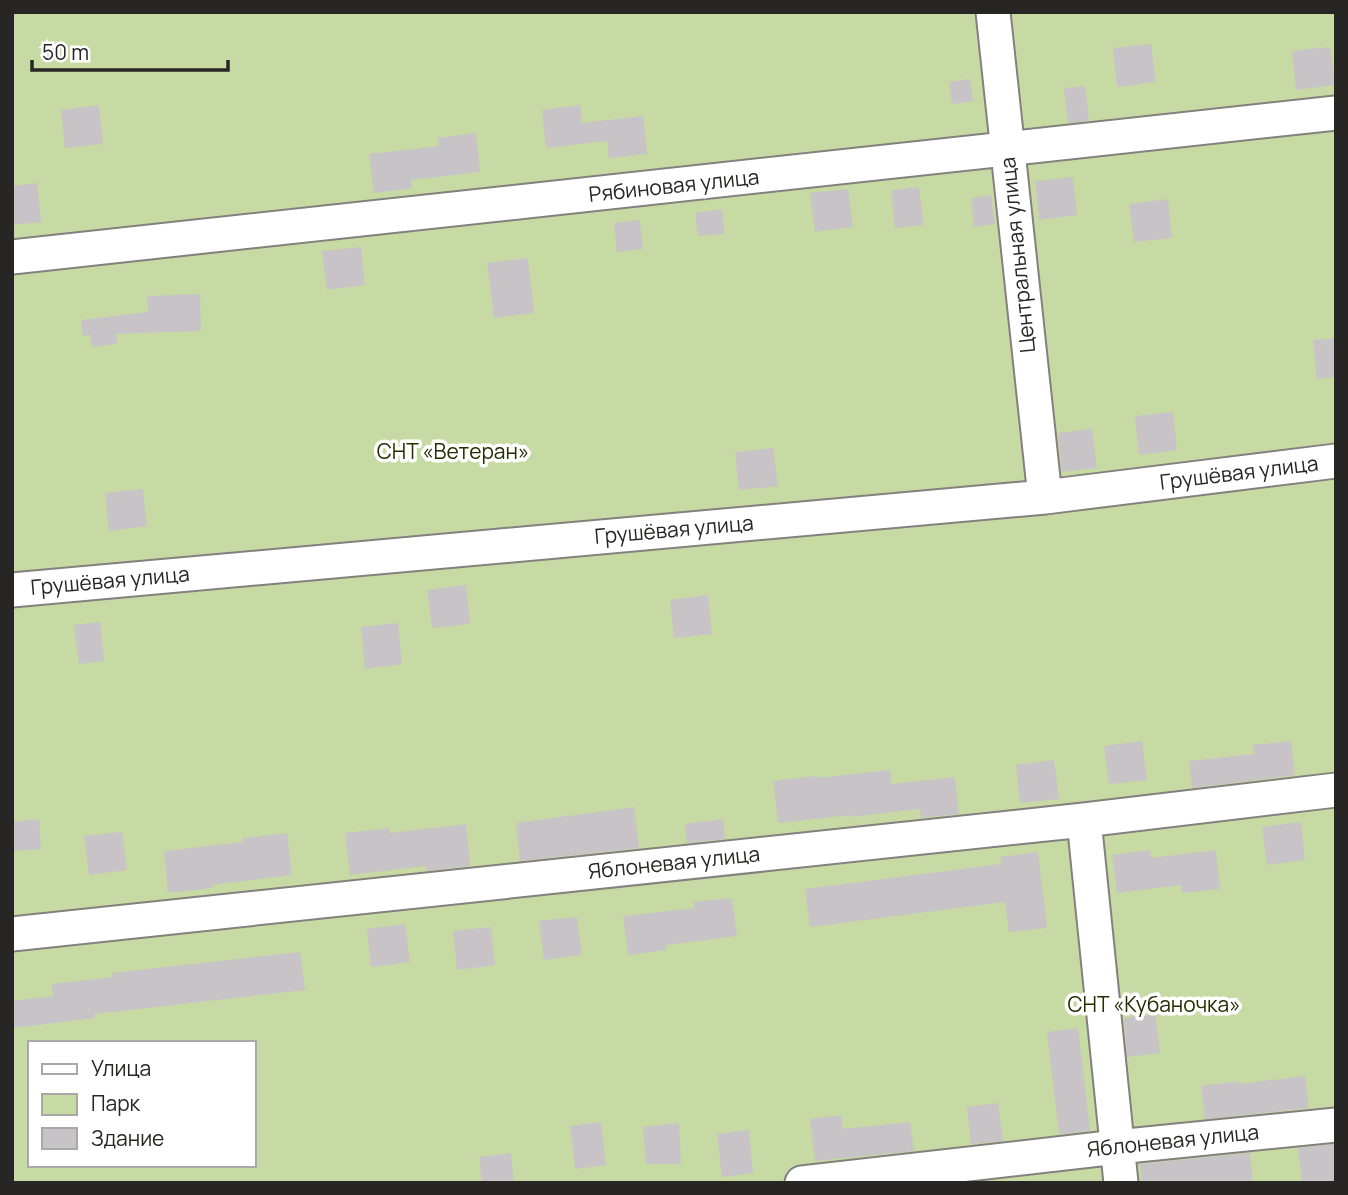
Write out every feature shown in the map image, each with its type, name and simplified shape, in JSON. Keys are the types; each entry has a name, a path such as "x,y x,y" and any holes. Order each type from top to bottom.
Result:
{"street":[{"name":"Центральная улица","path":"993,12 1045,497"},
{"name":"Рябиновая улица","path":"12,257 1336,113"},
{"name":"Грушёвая улица","path":"12,590 1045,497 1336,461"},
{"name":"Яблоневая улица","path":"12,934 1084,820 1336,790"},
{"path":"1084,820 1121,1183"},
{"name":"Яблоневая улица","path":"802,1183 1336,1125"}],"green space":[{"name":"СНТ «Ветеран»","path":"12,12 1336,12 1336,798 12,941"},
{"name":"СНТ «Кубаночка»","path":"1336,805 1336,1183 12,1183 12,944"}],"building":[{"path":"1151,44 1156,82 1117,87 1113,48"},
{"path":"1330,47 1335,85 1296,90 1292,51"},
{"path":"970,79 973,101 952,104 949,82"},
{"path":"1085,86 1089,121 1068,123 1064,88"},
{"path":"99,105 103,144 65,148 61,110"},
{"path":"580,105 582,123 643,116 647,154 609,158 607,141 546,148 542,110"},
{"path":"476,133 480,172 411,180 412,188 374,193 369,154 439,146 438,138"},
{"path":"1073,177 1077,215 1039,220 1035,181"},
{"path":"37,183 41,222 12,225 12,186"},
{"path":"919,187 924,225 895,228 891,190"},
{"path":"848,189 853,227 815,232 810,193"},
{"path":"991,195 995,224 974,227 971,198"},
{"path":"1168,199 1172,238 1134,242 1129,204"},
{"path":"722,209 725,234 698,236 695,213"},
{"path":"640,220 643,249 617,252 614,223"},
{"path":"361,247 365,285 327,290 322,251"},
{"path":"528,258 534,313 494,318 487,263"},
{"path":"200,294 201,331 116,334 117,344 92,347 90,335 83,336 81,320 148,312 147,296"},
{"path":"1336,338 1336,377 1317,379 1313,340"},
{"path":"1173,412 1177,450 1139,455 1135,416"},
{"path":"1092,429 1097,468 1062,472 1058,433"},
{"path":"773,448 778,486 739,490 735,452"},
{"path":"143,489 147,526 109,531 105,493"},
{"path":"466,585 470,624 432,628 427,590"},
{"path":"708,595 712,634 674,638 670,600"},
{"path":"100,622 104,661 79,664 74,625"},
{"path":"398,623 402,664 365,669 361,627"},
{"path":"1142,741 1147,780 1109,784 1104,746"},
{"path":"1291,741 1295,775 1192,788 1189,761 1254,754 1252,745"},
{"path":"1054,760 1059,799 1020,803 1016,765"},
{"path":"890,770 892,784 955,777 959,814 921,818 920,809 778,823 773,781"},
{"path":"634,807 639,848 520,861 516,823"},
{"path":"39,819 41,849 12,851 12,822"},
{"path":"723,819 725,839 687,843 685,824"},
{"path":"1301,822 1305,860 1267,865 1262,827"},
{"path":"466,824 470,866 427,871 426,866 350,875 345,833 390,828 390,833"},
{"path":"122,832 127,870 89,875 84,836"},
{"path":"287,833 292,875 168,893 164,851 243,842 243,838"},
{"path":"1150,850 1151,858 1216,850 1220,889 1182,893 1181,885 1117,893 1112,855"},
{"path":"1038,852 1047,928 1009,932 1005,902 810,927 805,889 1001,864 1000,857"},
{"path":"732,898 737,936 666,945 666,950 628,955 623,916 694,908 694,902"},
{"path":"577,917 582,955 544,960 539,921"},
{"path":"405,924 410,962 371,967 367,929"},
{"path":"491,927 495,965 457,970 453,931"},
{"path":"300,952 305,990 94,1014 95,1018 12,1028 12,1001 53,996 52,984 113,977 112,973"},
{"path":"1155,1014 1160,1053 1127,1057 1124,1018"},
{"path":"1078,1028 1090,1131 1059,1134 1047,1032"},
{"path":"1305,1076 1309,1108 1205,1119 1201,1086"},
{"path":"998,1103 1003,1141 971,1144 967,1107"},
{"path":"841,1115 843,1129 910,1122 914,1151 815,1161 810,1119"},
{"path":"601,1122 606,1165 575,1169 570,1126"},
{"path":"679,1123 681,1164 646,1164 643,1127"},
{"path":"749,1130 753,1173 722,1177 717,1134"},
{"path":"1336,1144 1336,1181 1302,1183 1298,1148"},
{"path":"511,1153 514,1183 482,1183 479,1157"},
{"path":"1250,1153 1253,1183 1142,1183 1140,1164"}]}
